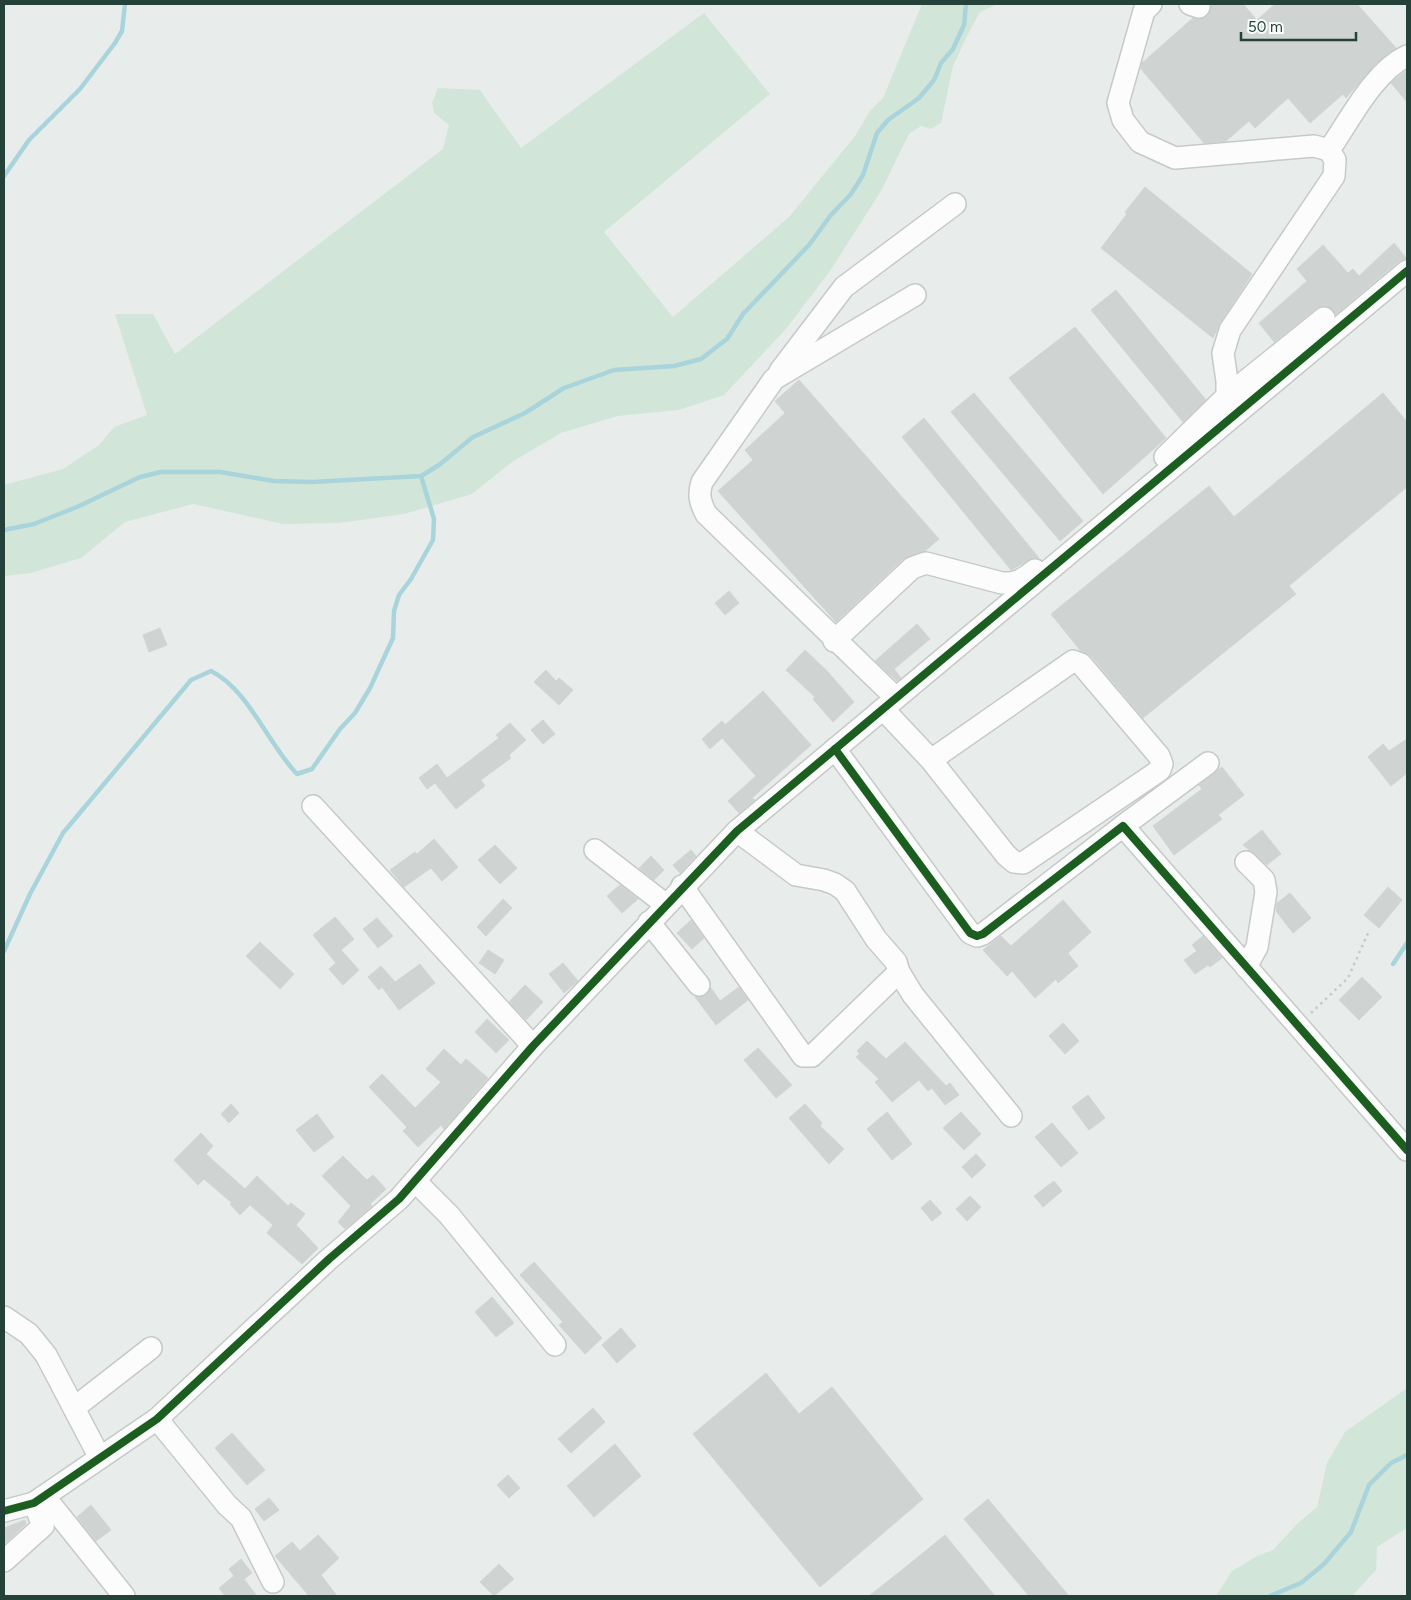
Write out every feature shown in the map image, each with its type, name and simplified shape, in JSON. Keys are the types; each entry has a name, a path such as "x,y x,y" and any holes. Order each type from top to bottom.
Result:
{"street":[{"path":"1151,4 1144,11 1118,103 1123,120 1140,142 1175,158 1314,146 1329,150 1335,160 1334,176 1230,330 1223,353 1228,381 1227,396"},
{"path":"1329,150 1381,74 1397,60 1407,56"},
{"path":"931,760 1073,661 1080,664 1159,756 1162,764 1160,770 1023,863 1014,862 1006,855 931,760 889,704 834,641 706,514 699,500 702,482 774,379 844,287 955,204"},
{"path":"4,1511 39,1499 157,1419 329,1259 399,1199 533,1046 682,886 737,830 1407,271"},
{"path":"774,379 915,296"},
{"path":"834,641 912,568 919,564 926,563 1002,583 1012,583 1024,579 1121,500 1227,396 1324,318"},
{"path":"835,749 970,932 977,936 983,934 1208,763"},
{"path":"313,806 533,1046"},
{"path":"1123,826 1407,1150"},
{"path":"737,830 796,876 824,880 835,884 845,891 876,939 896,962 899,972 913,995 1011,1116"},
{"path":"595,850 665,904"},
{"path":"1246,862 1264,880 1266,892 1257,947 1246,967"},
{"path":"682,886 803,1056 812,1056 899,972"},
{"path":"649,922 699,985"},
{"path":"415,1181 449,1215 555,1345"},
{"path":"4,1317 30,1334 46,1355 100,1458"},
{"path":"74,1408 151,1348"},
{"path":"157,1419 227,1504 241,1518 273,1582"},
{"path":"4,1561 42,1526 39,1499"},
{"path":"39,1499 124,1596"}],"path":[{"path":"1297,1026 1348,978 1368,933"}],"green space":[{"path":"922,4 998,4 980,12 967,36 953,66 941,123 931,129 921,126 909,134 881,191 830,271 786,329 724,395 679,410 618,416 561,433 512,462 472,494 404,514 339,523 283,524 193,504 125,522 81,558 31,573 4,576 4,485 63,469 99,445 114,427 147,415 115,314 153,314 175,354 443,149 449,125 434,113 432,103 438,88 480,90 521,148 704,13 770,94 604,232 673,317 789,217 855,136 870,111 883,98"},
{"path":"1407,1388 1407,1528 1377,1547 1376,1570 1352,1596 1216,1596 1232,1571 1257,1556 1273,1550 1298,1523 1317,1507 1327,1463 1345,1432"}],"building":[{"path":"1211,4 1243,4 1257,20 1275,4 1357,4 1396,48 1375,64 1346,98 1343,94 1310,123 1288,98 1255,128 1249,121 1226,141 1204,143 1141,69 1142,63 1193,18 1201,19 1208,16"},
{"path":"1407,70 1407,102 1391,83"},
{"path":"1145,187 1252,274 1220,323 1213,338 1101,248 1127,214 1125,212"},
{"path":"1394,243 1407,259 1399,261 1336,314 1326,305 1317,308 1274,342 1259,323 1307,281 1297,269 1323,245 1348,273 1353,269 1359,276"},
{"path":"1116,290 1206,400 1183,422 1091,310"},
{"path":"1075,327 1166,438 1103,494 1009,378"},
{"path":"799,380 939,539 925,551 903,559 836,622 718,491 753,460 745,450 785,413 775,401"},
{"path":"974,393 1083,521 1060,541 951,412"},
{"path":"1383,393 1407,422 1407,487 1289,586 1296,594 1143,718 1091,656 1080,650 1051,614 1209,486 1234,517"},
{"path":"924,418 1039,558 1033,558 1011,570 902,437"},
{"path":"729,591 739,603 725,615 715,603"},
{"path":"917,624 930,639 894,669 901,678 897,681 875,661"},
{"path":"160,628 167,645 149,652 143,635"},
{"path":"805,650 828,672 854,702 833,722 813,699 815,697 786,670"},
{"path":"546,670 556,681 559,678 573,690 559,705 534,682"},
{"path":"763,691 811,745 752,798 755,800 739,813 728,801 756,776 722,738 710,749 702,739 722,721 725,725"},
{"path":"543,720 555,734 543,744 531,730"},
{"path":"510,723 526,740 509,755 511,758 481,780 485,786 456,809 435,783 427,789 419,778 437,764 447,778 499,738 496,735"},
{"path":"1407,739 1407,773 1391,786 1368,757 1383,744 1389,751"},
{"path":"1222,767 1244,795 1218,815 1222,819 1174,855 1153,826 1202,789 1199,785"},
{"path":"1262,830 1281,854 1267,865 1243,845"},
{"path":"434,839 458,867 442,881 431,868 404,887 390,870 415,852 417,854"},
{"path":"495,845 517,868 500,884 478,860"},
{"path":"691,850 696,856 680,873 673,865"},
{"path":"651,856 664,870 654,880 639,868"},
{"path":"620,885 638,899 622,913 607,896"},
{"path":"1388,887 1402,900 1379,928 1364,915"},
{"path":"1290,893 1311,918 1293,933 1276,911 1277,903"},
{"path":"503,899 512,908 486,936 477,927"},
{"path":"1063,900 1091,932 1068,953 1078,966 1058,983 1056,979 1035,998 1012,971 1007,976 983,950 1001,936 1011,946"},
{"path":"335,917 354,939 341,950 359,970 343,985 329,969 336,963 313,935"},
{"path":"377,918 393,936 378,948 363,929"},
{"path":"691,920 704,938 692,949 677,933"},
{"path":"1203,936 1222,958 1210,967 1208,965 1195,974 1184,960 1197,951 1192,945"},
{"path":"260,942 294,974 280,989 246,956"},
{"path":"488,950 504,960 495,974 479,963"},
{"path":"563,963 578,981 564,993 549,974"},
{"path":"420,964 435,983 399,1010 382,987 379,990 368,977 381,966 395,982"},
{"path":"1362,977 1382,997 1359,1020 1339,1000"},
{"path":"525,985 543,1002 526,1020 509,1002"},
{"path":"739,987 748,1000 716,1025 695,997 706,995 711,988 720,1001"},
{"path":"487,1019 509,1040 496,1053 475,1032"},
{"path":"1063,1023 1079,1041 1065,1054 1049,1036"},
{"path":"867,1041 886,1059 905,1042 946,1086 950,1083 959,1095 945,1105 932,1088 928,1091 919,1080 892,1102 875,1082 879,1079 856,1057 860,1054 857,1051"},
{"path":"758,1048 792,1085 776,1098 744,1060"},
{"path":"444,1049 461,1065 466,1059 488,1078 444,1129 441,1125 418,1147 403,1131 407,1127 369,1087 382,1074 415,1108 441,1082 426,1069"},
{"path":"1088,1095 1105,1118 1089,1130 1072,1107"},
{"path":"231,1104 239,1113 229,1123 221,1114"},
{"path":"805,1104 822,1123 820,1126 844,1149 829,1164 789,1118"},
{"path":"887,1112 912,1144 892,1160 867,1129"},
{"path":"961,1112 981,1134 964,1150 943,1128"},
{"path":"317,1114 334,1137 314,1152 296,1130"},
{"path":"1052,1123 1078,1153 1061,1167 1035,1137"},
{"path":"201,1133 213,1146 206,1154 245,1189 257,1176 288,1206 291,1203 305,1214 296,1225 318,1248 302,1264 267,1233 273,1225 250,1205 240,1215 230,1204 232,1203 204,1179 198,1185 174,1160"},
{"path":"976,1154 986,1165 972,1178 962,1167"},
{"path":"343,1156 367,1180 373,1175 386,1189 370,1204 372,1206 345,1229 338,1222 351,1206 322,1176"},
{"path":"1054,1181 1062,1191 1043,1207 1034,1196"},
{"path":"970,1196 981,1207 967,1221 956,1209"},
{"path":"930,1200 942,1213 932,1221 921,1208"},
{"path":"534,1262 602,1338 585,1354 559,1325 563,1322 520,1275"},
{"path":"492,1297 514,1323 496,1337 475,1312"},
{"path":"621,1328 636,1346 617,1363 602,1345"},
{"path":"766,1373 799,1414 832,1387 923,1499 820,1587 693,1434"},
{"path":"593,1408 605,1422 571,1453 558,1439"},
{"path":"232,1433 265,1470 247,1485 215,1448"},
{"path":"615,1444 641,1476 594,1517 567,1486"},
{"path":"508,1475 520,1488 509,1498 497,1485"},
{"path":"269,1498 279,1510 264,1521 255,1509"},
{"path":"988,1499 1069,1596 1029,1596 964,1519"},
{"path":"91,1505 111,1530 96,1541 77,1517"},
{"path":"25,1520 26,1524 4,1544 4,1528"},
{"path":"318,1535 339,1558 321,1575 337,1596 309,1596 275,1556 292,1542 300,1551"},
{"path":"945,1535 995,1596 869,1596 902,1570"},
{"path":"241,1559 252,1573 244,1579 257,1596 225,1596 219,1588 234,1576 229,1569"},
{"path":"499,1564 514,1579 494,1596 480,1582"}],"waterway":[{"path":"4,176 29,140 80,89 115,43 122,31 125,4"},
{"path":"4,530 34,524 77,507 140,477 161,472 220,472 274,481 312,482 421,476 439,465 473,437 525,413 564,388 614,370 674,366 701,359 727,339 743,314 809,245 831,215 851,194 863,175 877,133 888,120 919,98 934,80 941,63 953,49 964,25 966,4"},
{"path":"4,951 30,894 63,833 191,680 211,671 224,679 247,704 286,762 297,774 312,769 340,729 355,713 370,688 393,638 394,611 399,595 411,579 433,540 434,519 421,476"},
{"path":"1393,964 1407,943"},
{"path":"1270,1596 1301,1583 1324,1564 1351,1532 1369,1485 1391,1463 1407,1455"}],"cycle path":[{"path":"4,1511 34,1503 157,1419 329,1259 399,1199 533,1046 737,831 1407,271"},
{"path":"835,749 970,933 977,936 983,934 1123,826 1407,1150"}]}
